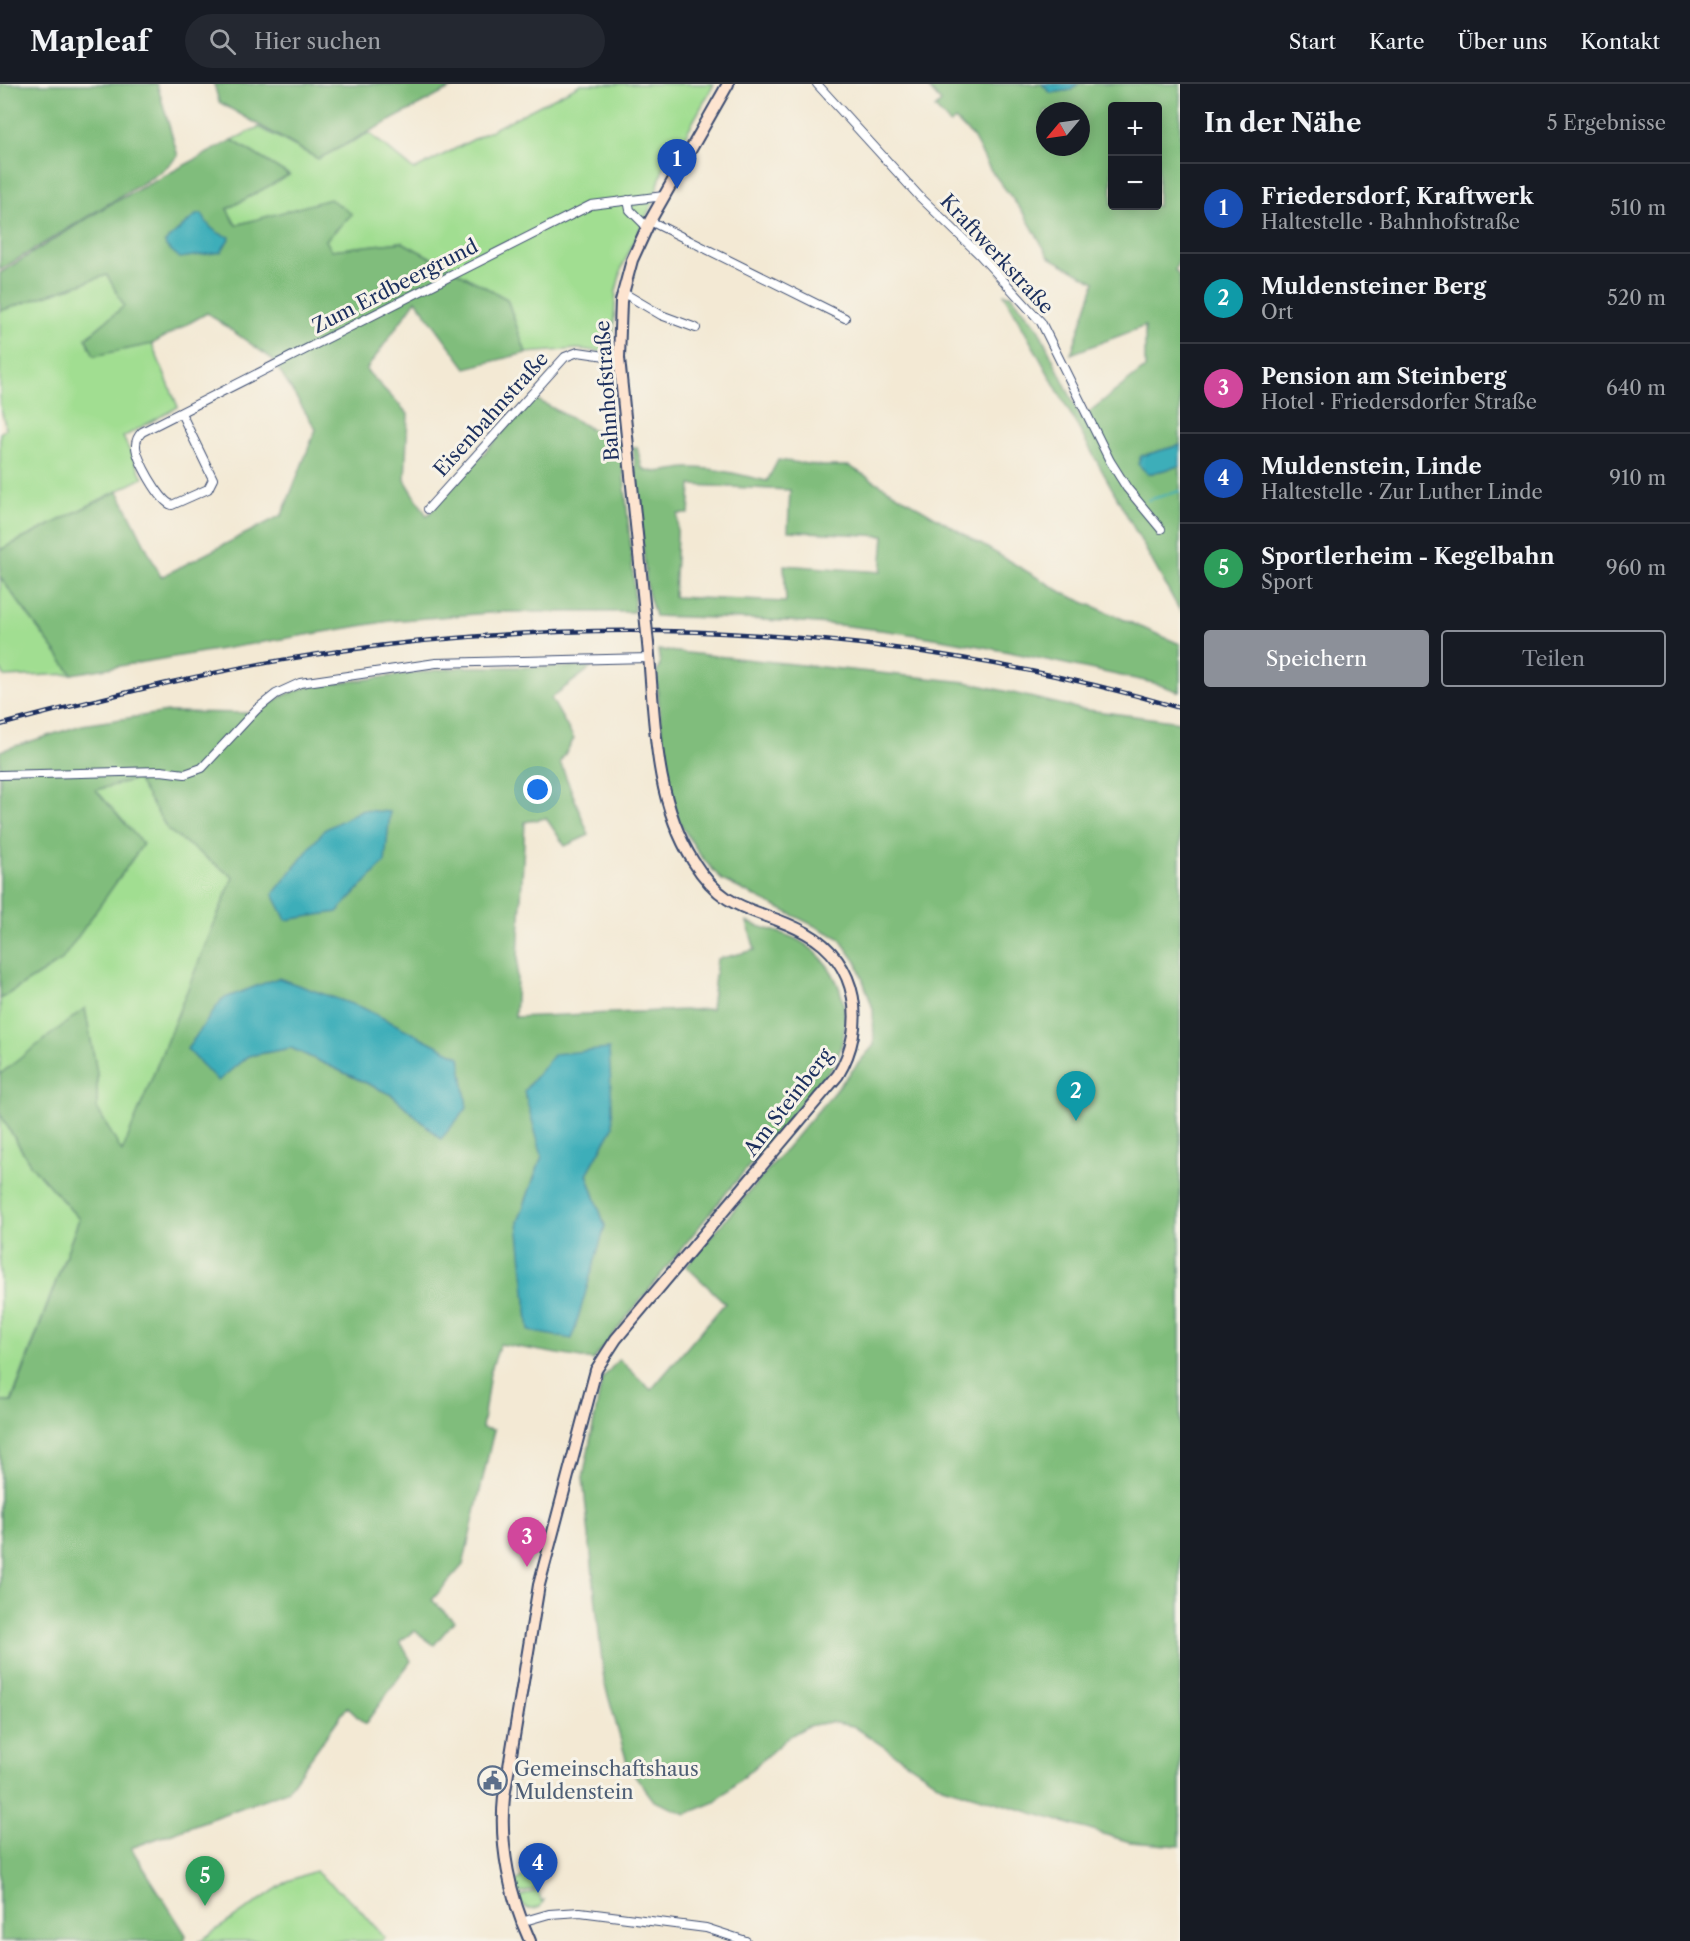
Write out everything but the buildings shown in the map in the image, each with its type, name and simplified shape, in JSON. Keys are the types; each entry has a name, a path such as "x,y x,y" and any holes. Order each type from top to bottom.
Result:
{"main road":[{"name":"Bahnhofstraße","path":"648,644 619,358 619,316 622,292 628,270 648,224 728,84"},
{"name":"Am Steinberg","path":"530,1941 521,1922 506,1862 503,1809 536,1604 589,1390 603,1356 838,1075 851,1048 856,1027 851,987 831,952 816,939 799,929 734,904 714,888 692,859 678,832 664,795 648,644"}],"street":[{"name":"Kraftwerkstraße","path":"816,84 919,196 979,254 1041,322 1110,460 1127,488 1161,529"},
{"name":"Zum Erdbeergrund","path":"181,412 213,479 208,489 172,505 160,498 136,451 136,444 142,432 181,412 591,205 664,196"},
{"path":"628,200 630,210 648,224 845,318"},
{"path":"622,292 661,315 696,328"},
{"name":"Eisenbahnstraße","path":"428,509 565,357 578,352 619,358"},
{"path":"0,775 170,771 191,774 202,768 257,709 276,694 300,683 436,663 649,658"},
{"path":"521,1922 549,1914 580,1912 706,1928 746,1941"}],"green space":[{"path":"0,84 157,84 178,156 161,172 0,270"},
{"path":"214,84 459,84 318,159 219,102"},
{"path":"581,84 714,84 684,138 671,144 652,204 622,267 616,291 612,353 578,349 526,353 507,299 402,242 331,250 326,241 330,200 236,225 227,209 289,175 232,140 259,127 318,159 369,133 414,170"},
{"path":"925,84 1042,84 1051,93 1071,90 1078,84 1180,84 1180,257 1175,270 1180,277 1180,445 1141,456 1148,474 1180,466 1180,611 1004,294 1011,295 1038,328 1081,418 1145,368 1145,326 1071,354 1095,282 1049,257 1025,215 990,169 973,137 955,120 950,124 935,108 941,102"},
{"path":"232,140 289,175 227,209 236,225 330,199 352,214 326,240 331,250 402,242 507,299 526,353 466,368 416,300 366,370 408,414 405,480 427,516 534,398 621,445 634,583 634,612 501,612 390,621 72,674 0,577 0,550 118,491 161,577 282,515 316,429 272,359 207,313 152,344 94,356 86,338 124,306 107,275 0,311 0,273 107,206","holes":["202,214 206,225 220,235 165,242"]},
{"path":"107,275 124,306 86,338 94,355 152,344 178,407 123,437 143,478 0,550 0,433 6,429 0,405 0,311"},
{"path":"633,447 637,447 642,468 652,472 687,468 707,469 767,481 778,460 823,466 849,466 1065,594 1180,644 1180,692 1154,683 1046,660 901,633 812,623 655,616 647,589","holes":["691,485 790,490 788,531 884,536 881,572 784,565 786,602 674,597 678,514 689,514"]},
{"path":"0,577 72,674 5,677 0,668"},
{"path":"658,650 966,682 1080,709 1180,722 1180,1846 1130,1842 942,1786 853,1726 830,1722 808,1726 788,1737 715,1802 686,1814 654,1801 628,1766 604,1681 583,1478 602,1379 619,1359 651,1390 725,1303 686,1266 874,1045 873,1009 857,963 839,938 722,880 700,855 679,822 666,778 656,674 660,665"},
{"path":"462,667 592,667 551,698 574,739 560,762 589,835 565,846 546,818 525,822 515,1017 711,1009 717,959 755,950 747,922 800,941 828,966 842,998 845,1016 840,1051 832,1068 722,1198 593,1360 500,1344 490,1373 482,1428 494,1430 463,1565 432,1600 454,1621 434,1645 415,1631 400,1641 411,1661 365,1724 347,1707 287,1791 131,1848 186,1935 184,1941 0,1941 0,1402 12,1402 79,1219 30,1164 0,1114 0,1074 85,1008 97,1073 97,1108 122,1152 233,877 168,830 137,779 96,790 143,844 61,961 0,999 0,751 82,725 168,712 257,713 282,696 307,687","holes":["363,1008 441,1139 392,1095 291,1048 248,1056","613,1127 587,1174 605,1226 596,1254 518,1222 542,1156"]},
{"path":"137,778 168,830 233,877 122,1153 97,1108 97,1073 85,1009 0,1074 0,999 61,961 95,790"},
{"path":"0,1114 30,1164 79,1219 11,1402 0,1402"},
{"path":"315,1871 356,1905 385,1938 382,1941 200,1941 288,1881"},
{"path":"532,1875 537,1878 534,1882 536,1889 517,1894 516,1881 523,1876"},
{"path":"538,1891 541,1901 544,1900 540,1907 526,1908 518,1897"}],"water":[{"path":"1042,84 1078,84 1071,90 1051,93"},
{"path":"202,214 213,229 230,237 221,252 180,258 166,246 165,242 196,215"},
{"path":"1180,445 1180,466 1148,474 1138,464 1141,456"},
{"path":"361,810 390,812 385,862 337,912 286,920 273,894 324,830"},
{"path":"278,978 363,1008 460,1057 467,1108 441,1139 392,1095 291,1048 248,1056 218,1081 187,1049 222,999"},
{"path":"609,1049 613,1127 587,1174 605,1226 572,1339 529,1331 518,1222 542,1156 524,1091 554,1054"}],"waterway":[{"path":"1148,500 1180,491"}],"railway":[{"path":"0,725 84,703 254,665 340,651 445,639 551,632 657,631 763,635 869,645 974,660 1078,681 1180,708"}],"place":[{"name":"Friedersdorf, Kraftwerk","path":"677,189"},
{"name":"Muldensteiner Berg","path":"1076,1121"},
{"name":"Pension am Steinberg","path":"527,1567"},
{"name":"Gemeinschaftshaus Muldenstein","path":"493,1781"},
{"name":"Muldenstein, Linde","path":"538,1893"},
{"name":"Sportlerheim - Kegelbahn","path":"205,1906"}]}
